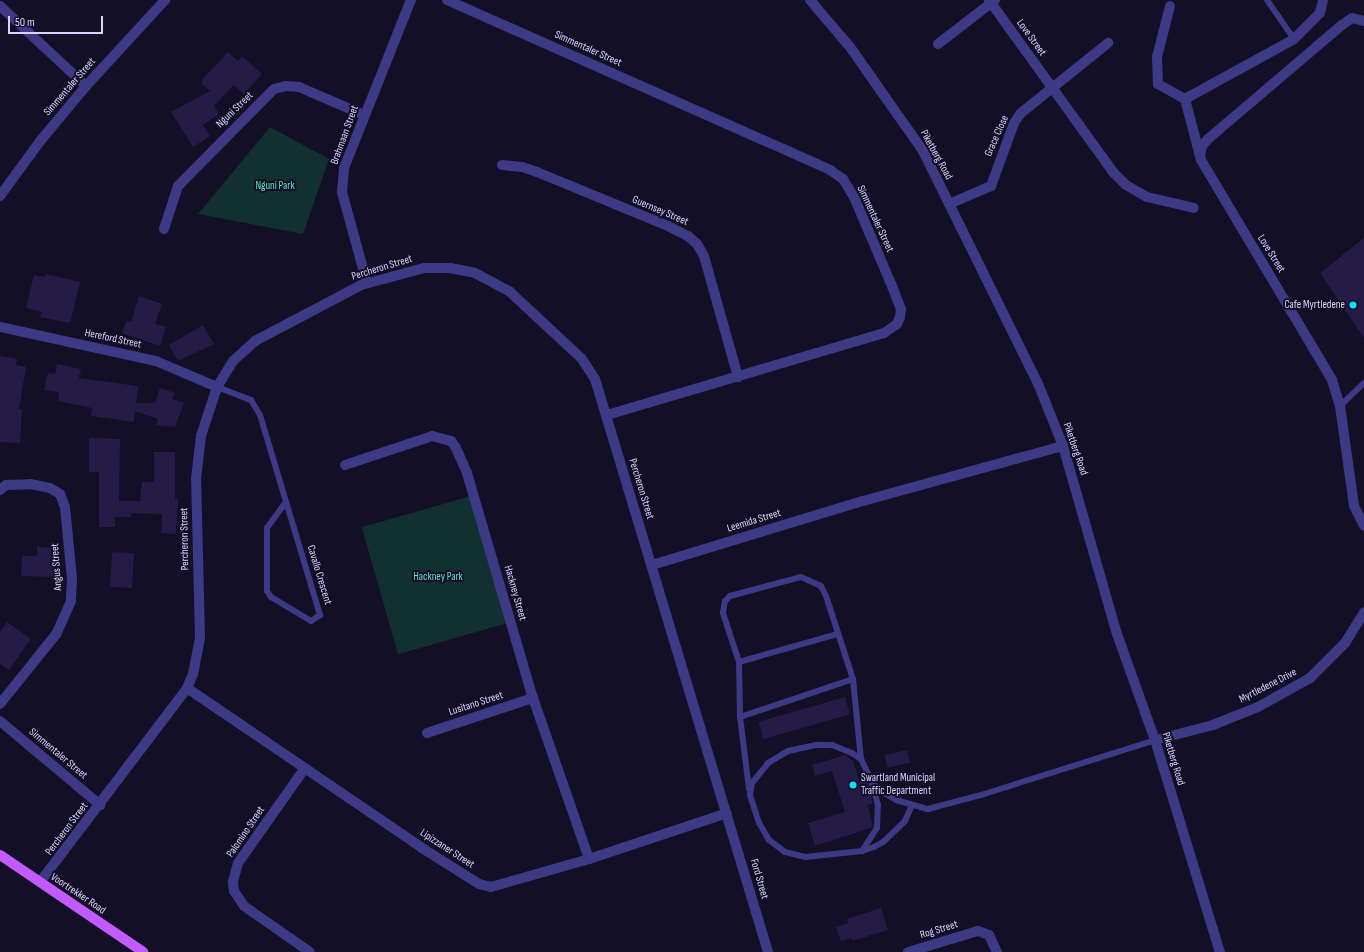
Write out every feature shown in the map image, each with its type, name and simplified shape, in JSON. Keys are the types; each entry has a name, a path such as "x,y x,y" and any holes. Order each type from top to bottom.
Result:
{"main road":[{"name":"Voortrekker Road","path":"0,855 143,952"}],"street":[{"name":"Simmentaler Street","path":"0,196 41,140 86,86 165,0"},
{"name":"Brahmaan Street","path":"367,283 342,192 344,168 411,0"},
{"name":"Simmentaler Street","path":"447,0 814,160 843,179 854,197 901,309 897,324 884,334 607,415"},
{"name":"Piketberg Road","path":"810,0 850,47 923,151 1036,379 1063,446 1117,634 1155,740 1220,952"},
{"path":"1170,6 1157,57 1158,84 1185,99 1294,39 1320,13 1323,0"},
{"path":"938,44 992,1"},
{"name":"Love Street","path":"992,1 1114,173 1126,185 1147,197 1194,208"},
{"path":"0,6 86,86"},
{"path":"1201,160 1202,146 1208,139 1273,83 1352,18 1364,21"},
{"name":"Grace Close","path":"949,204 991,186 1014,123 1021,113 1053,89 1108,43"},
{"name":"Nguni Street","path":"164,229 178,186 274,89 286,86 298,87 364,115"},
{"name":"Love Street","path":"1185,99 1201,160 1322,360 1340,406 1354,506 1364,526"},
{"name":"Guernsey Street","path":"502,165 522,167 537,172 668,226 688,236 697,244 704,256 738,377"},
{"name":"Percheron Street","path":"40,882 100,805 187,688 198,657 200,638 197,472 200,436 217,387 233,361 255,341 367,283 424,268 450,268 475,273 510,292 582,358 595,379 727,813"},
{"name":"Hereford Street","path":"0,327 156,361 217,387"},
{"name":"Hackney Street","path":"345,464 432,436 451,441 467,473 533,698 589,858"},
{"name":"Leemida Street","path":"652,565 863,500 1063,446"},
{"name":"Angus Street","path":"0,490 6,485 30,484 50,488 60,494 65,507 72,579 71,601 57,633 0,704"},
{"name":"Myrtledene Drive","path":"1155,740 1220,722 1258,707 1310,678 1345,644 1364,612"},
{"name":"Lipizzaner Street","path":"187,688 479,884 491,887 589,858 727,813"},
{"name":"Lusitano Street","path":"426,733 533,698"},
{"name":"Simmentaler Street","path":"0,721 100,805"},
{"name":"Palomino Street","path":"305,768 238,863 233,882 234,891 244,906 310,952"},
{"name":"Ford Street","path":"727,813 768,952"},
{"name":"Rog Street","path":"908,952 978,931 989,935 997,952"}],"lane":[{"path":"1267,0 1294,39"},
{"path":"1340,406 1364,383"},
{"name":"Cavallo Crescent","path":"217,387 243,396 257,408 286,502 320,615 312,621 271,597 267,591 267,528 286,502"},
{"path":"862,851 877,828 878,805 872,782 860,759 853,679 837,634 826,596 820,586 811,580 801,577 730,596 725,601 724,613 738,662 740,717 750,795 764,832 769,840 781,850 810,857 862,851 883,842 894,832 905,821 912,805"},
{"path":"738,662 837,634"},
{"path":"740,717 853,679"},
{"path":"872,782 887,796 928,809 981,795 1155,740"},
{"path":"750,795 757,773 768,763 788,751 817,745 832,745 844,749 860,759"}],"green space":[{"name":"Nguni Park","path":"270,127 329,159 303,234 198,214"},
{"name":"Hackney Park","path":"478,494 514,621 398,654 362,527"}],"building":[{"path":"228,52 238,61 242,56 262,74 244,94 234,85 214,106 219,114 203,125 210,136 193,147 171,112 210,91 202,84 202,80"},
{"name":"Cafe Myrtledene","path":"1364,238 1364,338 1320,273"},
{"path":"46,274 80,282 70,323 40,317 42,312 26,308 34,275 44,277"},
{"path":"139,296 162,304 155,324 166,327 160,346 122,333 126,321 131,322"},
{"path":"203,325 214,344 178,361 169,345"},
{"path":"0,356 17,359 16,365 26,367 19,409 22,409 20,443 0,442"},
{"path":"57,364 81,369 79,378 138,386 136,403 155,403 160,388 175,393 172,399 184,403 175,427 156,425 158,419 135,411 134,422 91,416 92,408 58,401 59,392 44,390 48,373 55,374"},
{"path":"89,438 120,439 119,501 140,501 142,482 154,482 154,452 175,452 175,499 178,499 176,534 161,533 162,514 131,513 131,517 115,517 115,527 99,527 99,472 89,472"},
{"path":"37,547 57,548 56,577 21,576 22,556 37,556"},
{"path":"112,552 134,553 132,588 110,587"},
{"path":"7,622 31,639 9,670 0,664 0,632"},
{"path":"845,697 850,714 763,739 758,722"},
{"path":"907,750 910,763 888,768 885,755"},
{"path":"845,755 853,761 860,783 866,781 868,783 873,804 868,805 873,827 815,846 808,823 845,812 832,771 815,776 812,765"},
{"path":"881,908 888,930 852,941 851,938 841,941 836,927 848,923 847,919"}],"place":[{"name":"Cafe Myrtledene","path":"1353,305"},
{"name":"Swartland Municipal Traffic Department","path":"853,785"}]}
